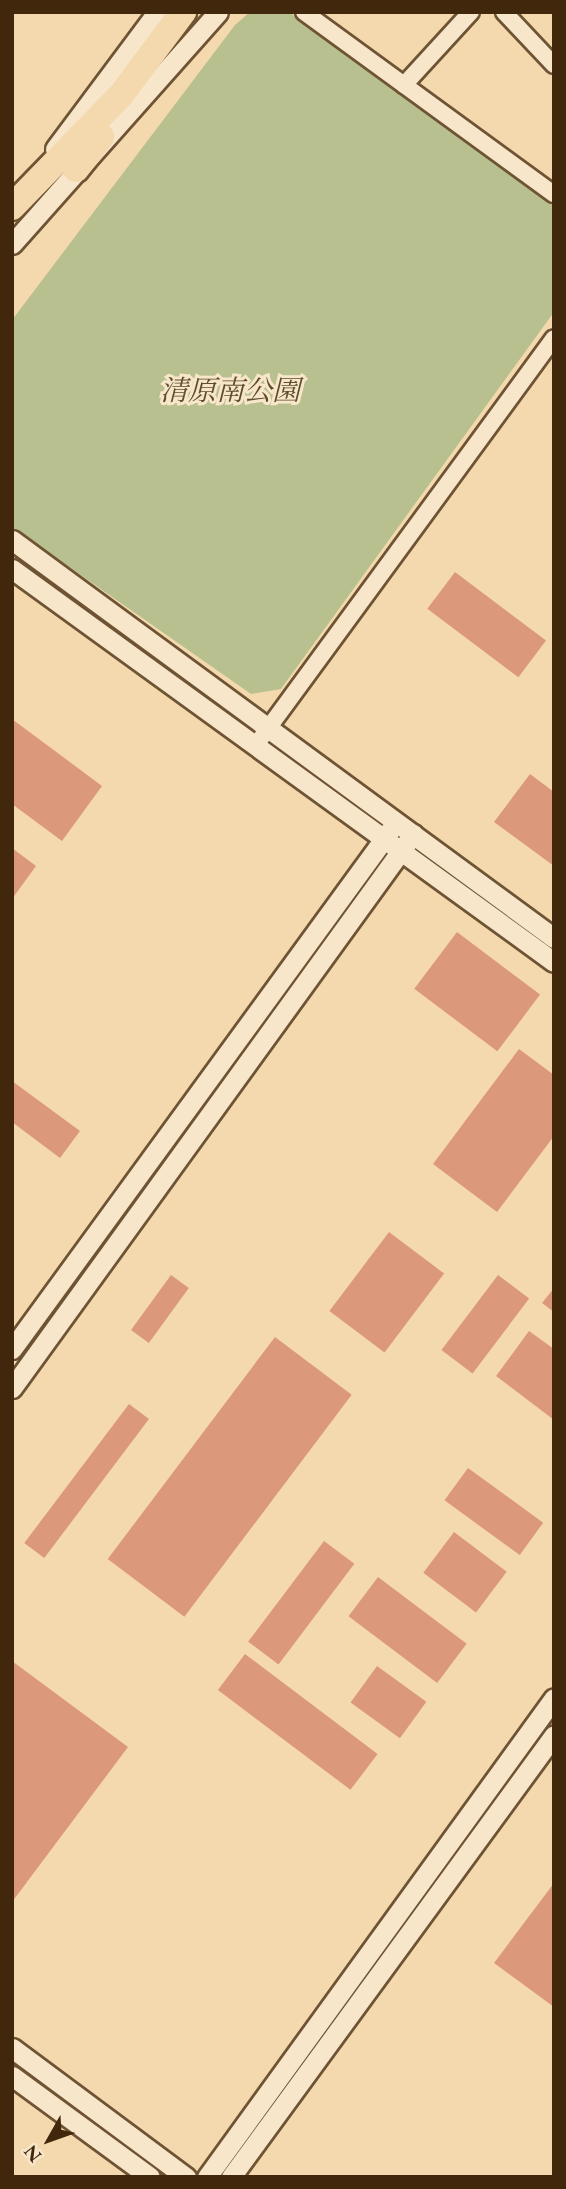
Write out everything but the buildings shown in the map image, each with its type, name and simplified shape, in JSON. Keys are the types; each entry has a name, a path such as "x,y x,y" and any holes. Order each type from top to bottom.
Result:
{"highway":[{"path":"12,206 121,95 183,12"},
{"path":"76,169 200,12"}],"street":[{"path":"12,206 157,12"},
{"path":"12,244 218,12"},
{"path":"304,12 554,194"},
{"path":"404,85 471,12"},
{"path":"504,12 554,65"},
{"path":"256,745 554,338"},
{"path":"12,540 554,938"},
{"path":"12,569 554,962"},
{"path":"12,1349 396,822"},
{"path":"12,1388 413,834"},
{"path":"207,2177 554,1698"},
{"path":"231,2177 554,1735"},
{"path":"12,2048 186,2177"},
{"path":"12,2076 150,2177"}],"green space":[{"name":"清原南公園","path":"250,12 289,12 554,205 554,312 281,689 251,694 12,527 12,320 235,25"}]}
